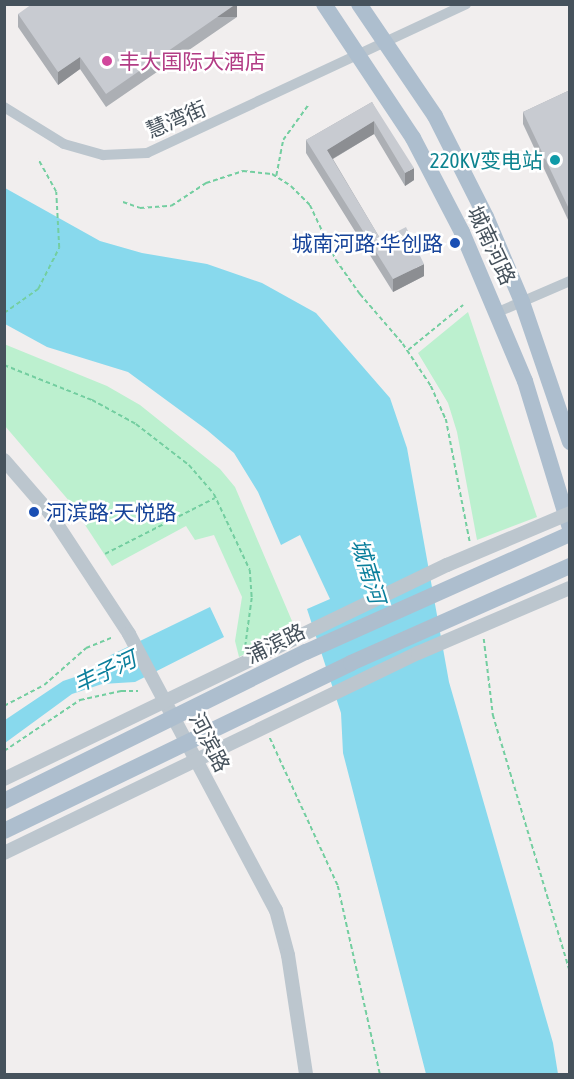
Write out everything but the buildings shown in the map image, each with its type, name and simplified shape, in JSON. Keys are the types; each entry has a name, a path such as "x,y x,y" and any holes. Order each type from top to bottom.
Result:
{"main road":[{"name":"城南河路","path":"324,4 358,53 437,181 498,312 525,381 570,528"},
{"name":"城南河路","path":"359,4 387,42 440,126 522,302 570,442"},
{"name":"浦滨路","path":"4,801 306,652 570,534"},
{"path":"4,831 351,663 570,566"}],"street":[{"name":"慧湾街","path":"4,107 64,144 103,155 147,153 222,121 358,53 387,42 466,4"},
{"path":"498,312 570,281"},
{"name":"河滨路","path":"4,460 49,512 129,634 276,910 288,955 306,1074"},
{"name":"浦滨路","path":"4,779 415,579 570,513"},
{"path":"4,853 418,653 570,588"}],"path":[{"path":"276,177 283,140 309,104"},
{"path":"4,313 38,289 59,248 56,192 38,160"},
{"path":"123,202 140,208 171,206 223,176 243,171 276,177 310,205 336,260 407,350 431,386 446,419 471,546"},
{"path":"407,350 463,304"},
{"path":"105,554 216,498"},
{"path":"483,631 493,715 570,971"},
{"path":"4,706 44,685 86,648 111,638"},
{"path":"4,751 80,700 138,691"}],"green space":[{"path":"468,312 537,517 477,540 457,432 448,403 418,353"},
{"path":"4,344 107,386 140,405 220,469 235,487 295,628 239,657 235,641 242,597 214,535 195,540 186,526 112,566 70,502 5,426"}],"water":[{"name":"城南河","path":"5,188 100,241 142,253 207,264 262,283 316,313 390,398 407,448 449,682 553,1043 558,1074 426,1074 343,753 341,713 307,609 330,599 300,535 281,545 258,492 234,453 207,430 128,372 47,347 5,324"},
{"name":"丰子河","path":"210,607 224,637 135,682 102,684 72,694 5,743 5,720 63,681 87,673 111,655"}],"place":[{"name":"丰大国际大酒店","path":"107,61"},
{"name":"220KV变电站","path":"555,160"},
{"name":"城南河路·华创路","path":"455,243"},
{"name":"河滨路·天悦路","path":"34,512"}]}
